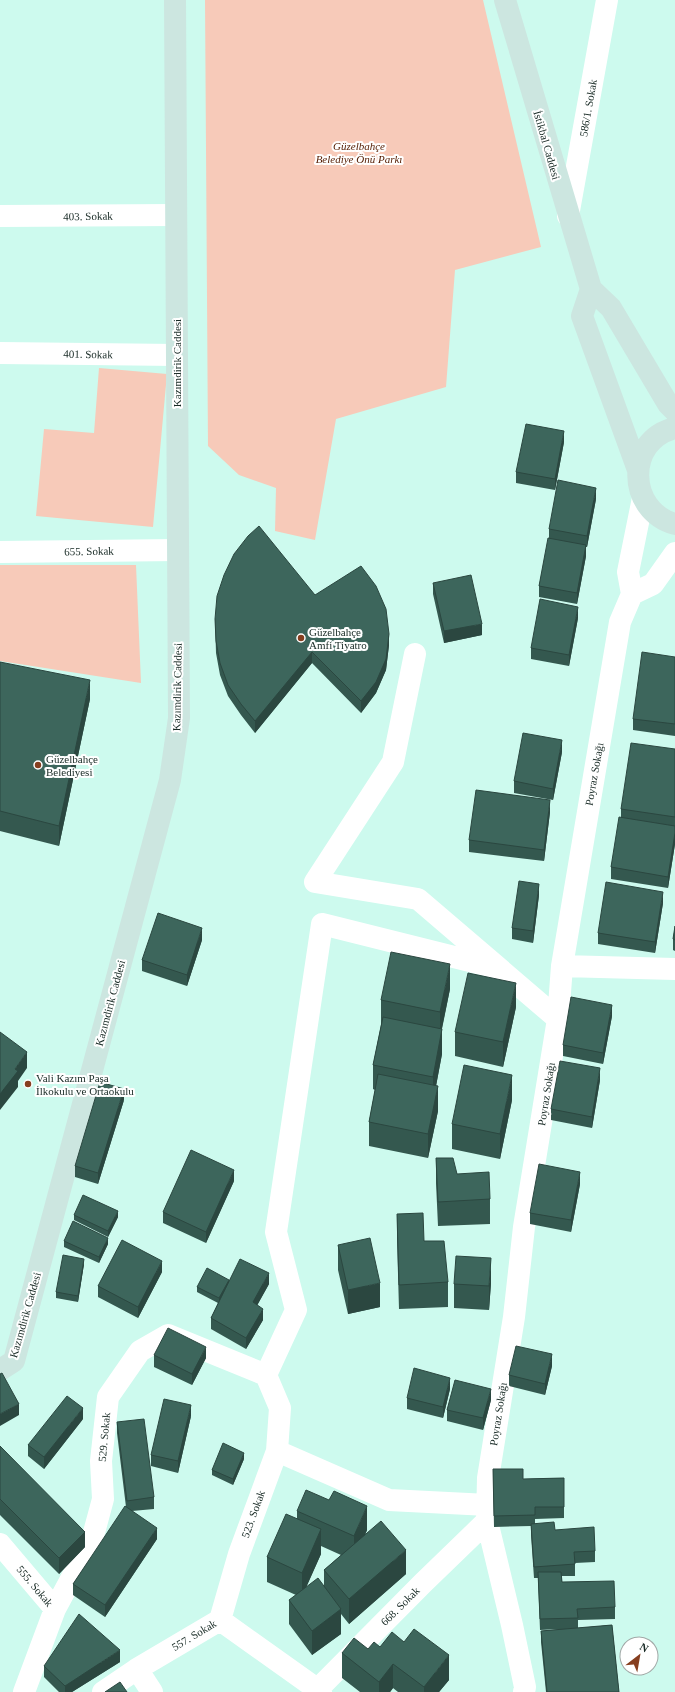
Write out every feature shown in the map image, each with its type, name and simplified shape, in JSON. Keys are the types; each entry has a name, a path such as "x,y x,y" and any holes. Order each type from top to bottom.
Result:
{"main road":[{"name":"Kazımdirik Caddesi","path":"0,1370 14,1361 170,780 179,718 175,0"},
{"name":"İstikbal Caddesi","path":"505,0 591,290"},
{"path":"638,470 582,316 591,290 611,308 668,404 675,411"},
{"path":"675,428 657,436 645,449 638,470 638,482 643,498 653,512 668,522 675,524"}],"street":[{"name":"586/1. Sokak","path":"568,216 607,0"},
{"name":"403. Sokak","path":"0,216 176,215"},
{"name":"401. Sokak","path":"0,353 177,355"},
{"path":"643,498 628,572 632,594 653,584 675,553"},
{"name":"655. Sokak","path":"0,552 178,550"},
{"name":"Poyraz Sokağı","path":"524,1692 525,1687 488,1513 488,1478 514,1317 524,1227 558,1019 562,966 620,622 632,594"},
{"path":"416,654 393,762 315,882 418,899 558,1019"},
{"path":"266,1375 296,1310 276,1232 322,924 498,968"},
{"path":"562,966 675,969"},
{"name":"529. Sokak","path":"24,1692 55,1609 92,1540 103,1499 101,1461 108,1397 140,1351 168,1335 266,1375"},
{"name":"523. Sokak","path":"220,1620 239,1554 277,1451 280,1408 266,1375"},
{"path":"277,1451 389,1500 488,1513"},
{"name":"668. Sokak","path":"318,1691 488,1513"},
{"name":"555. Sokak","path":"0,1544 55,1609"},
{"name":"557. Sokak","path":"103,1692 137,1669 220,1620 318,1691"},
{"path":"137,1669 152,1692"}],"green space":[{"name":"Güzelbahçe Belediye Önü Parkı","path":"205,0 483,0 541,247 455,270 446,387 336,419 315,540 275,531 276,488 239,475 208,446"},
{"path":"99,368 167,374 153,527 36,516 44,429 94,433"},
{"path":"0,565 136,565 141,683 0,661"}],"building":[{"path":"526,424 564,431 555,479 516,472"},
{"path":"558,480 596,488 587,536 549,529"},
{"name":"Güzelbahçe Amfi Tiyatro","path":"259,526 315,595 361,566 376,586 386,609 389,634 386,659 376,682 361,701 312,652 255,721 228,685 220,663 216,641 215,619 217,596 224,575 234,554 248,536"},
{"path":"548,538 586,545 577,593 539,586"},
{"path":"471,575 482,624 444,631 433,583"},
{"path":"540,599 578,607 569,655 531,648"},
{"path":"642,652 675,657 675,724 633,719"},
{"name":"Güzelbahçe Belediyesi","path":"0,662 90,680 59,826 0,811"},
{"path":"523,733 562,740 553,789 514,781"},
{"path":"631,743 675,749 675,817 621,809"},
{"path":"476,790 550,800 544,850 469,840"},
{"path":"619,817 675,826 668,877 611,867"},
{"path":"519,881 539,884 533,931 512,928"},
{"path":"606,882 663,892 655,942 598,933"},
{"path":"158,913 202,928 187,975 142,960"},
{"path":"675,926 675,940 673,939"},
{"path":"391,952 450,964 440,1012 381,1000"},
{"path":"468,973 516,983 503,1042 455,1032"},
{"path":"571,997 612,1005 603,1053 563,1045"},
{"path":"383,1017 442,1029 433,1077 373,1065"},
{"path":"0,1032 27,1052 15,1069 18,1071 0,1094"},
{"path":"560,1061 600,1068 592,1117 551,1109"},
{"path":"464,1065 512,1075 500,1134 452,1124"},
{"path":"378,1074 438,1086 428,1134 369,1122"},
{"path":"100,1082 124,1089 98,1173 75,1166"},
{"path":"191,1150 234,1170 206,1232 163,1212"},
{"path":"436,1158 453,1158 457,1174 489,1172 490,1199 438,1202"},
{"path":"539,1164 580,1172 571,1220 530,1213"},
{"path":"83,1195 118,1211 108,1231 74,1215"},
{"path":"423,1213 424,1241 444,1241 448,1282 399,1285 397,1214"},
{"path":"73,1221 108,1238 99,1257 64,1241"},
{"path":"370,1238 380,1283 348,1290 338,1245"},
{"path":"122,1240 162,1261 138,1307 98,1286"},
{"path":"63,1255 84,1259 78,1296 56,1292"},
{"path":"456,1256 491,1258 489,1286 454,1284"},
{"path":"240,1259 269,1273 253,1302 263,1309 246,1338 211,1318"},
{"path":"207,1268 229,1280 219,1298 197,1287"},
{"path":"168,1328 206,1347 192,1374 154,1355"},
{"path":"516,1346 552,1354 545,1384 509,1375"},
{"path":"414,1368 450,1378 443,1407 407,1398"},
{"path":"2,1373 19,1404 0,1414 0,1374"},
{"path":"455,1380 491,1389 483,1418 447,1410"},
{"path":"67,1396 83,1408 44,1457 28,1445"},
{"path":"164,1399 191,1405 178,1461 151,1455"},
{"path":"144,1419 154,1497 127,1501 117,1422"},
{"path":"223,1443 244,1453 233,1479 212,1470"},
{"path":"0,1446 85,1532 59,1558 0,1499"},
{"path":"493,1469 523,1469 523,1479 564,1478 564,1507 535,1507 535,1515 494,1516"},
{"path":"306,1490 329,1500 334,1491 367,1506 354,1536 297,1511"},
{"path":"125,1506 157,1528 105,1605 73,1584"},
{"path":"286,1514 321,1529 302,1573 267,1557"},
{"path":"381,1521 406,1550 349,1599 324,1570"},
{"path":"554,1522 555,1530 594,1527 595,1551 574,1552 575,1564 534,1567 531,1524"},
{"path":"538,1572 561,1572 562,1582 614,1581 615,1607 577,1609 578,1618 540,1619"},
{"path":"318,1578 341,1609 312,1631 289,1600"},
{"path":"79,1614 120,1650 65,1686 44,1666"},
{"path":"612,1625 619,1692 547,1692 541,1631"},
{"path":"414,1629 449,1655 424,1687 393,1664 379,1682 342,1653 354,1638 368,1649 374,1642 380,1647 392,1632 404,1642"},
{"path":"120,1682 127,1692 105,1692"}],"place":[{"name":"Güzelbahçe Amfi Tiyatro","path":"301,638"},
{"name":"Güzelbahçe Belediyesi","path":"38,765"},
{"name":"Vali Kazım Paşa İlkokulu ve Ortaokulu","path":"28,1084"}]}
